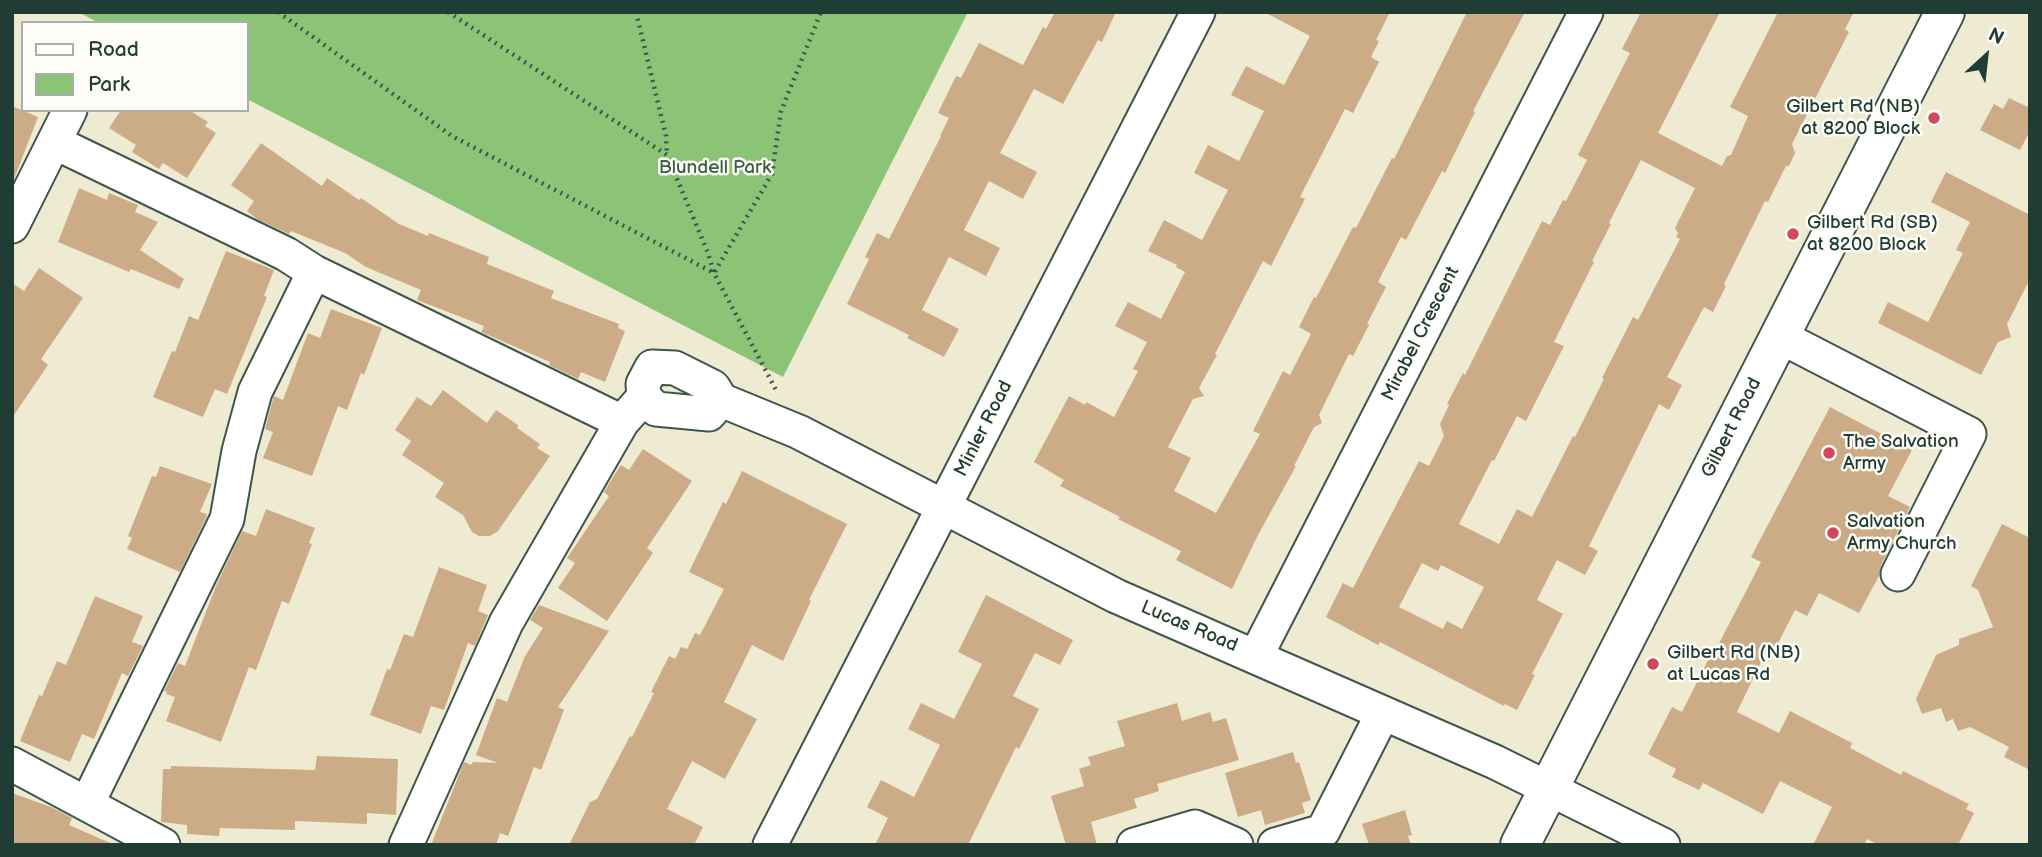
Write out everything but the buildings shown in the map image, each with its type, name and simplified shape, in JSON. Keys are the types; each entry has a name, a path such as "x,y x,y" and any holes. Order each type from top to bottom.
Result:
{"main road":[{"name":"Gilbert Road","path":"1520,845 1945,12"}],"street":[{"name":"Minler Road","path":"770,845 1198,12"},
{"name":"Mirabel Crescent","path":"1256,656 1586,12"},
{"path":"12,226 69,112"},
{"path":"54,142 286,254 314,272 622,422 506,623 406,845"},
{"path":"87,804 228,519 239,452 255,392 314,272"},
{"path":"1779,336 1969,434 1898,573"},
{"name":"Lucas Road","path":"622,422 644,397 656,409 709,414 721,400 799,432 1116,596 1495,762 1663,845"},
{"path":"1275,845 1325,838 1383,713"},
{"path":"12,764 163,845"},
{"path":"1134,845 1195,827 1236,845"}],"path":[{"path":"278,12 452,136 714,273"},
{"path":"448,12 667,155"},
{"path":"636,12 666,136 667,155 714,273 799,432"},
{"path":"714,273 772,174 780,111 821,12"}],"green space":[{"name":"Blundell Park","path":"78,12 968,12 783,377 248,100 248,21 95,21"}],"place":[{"name":"Gilbert Rd (NB) at 8200 Block","path":"1934,118"},
{"name":"Gilbert Rd (SB) at 8200 Block","path":"1793,234"},
{"name":"The Salvation Army","path":"1829,453"},
{"name":"Salvation Army Church","path":"1833,533"},
{"name":"Gilbert Rd (NB) at Lucas Rd","path":"1653,664"}]}
